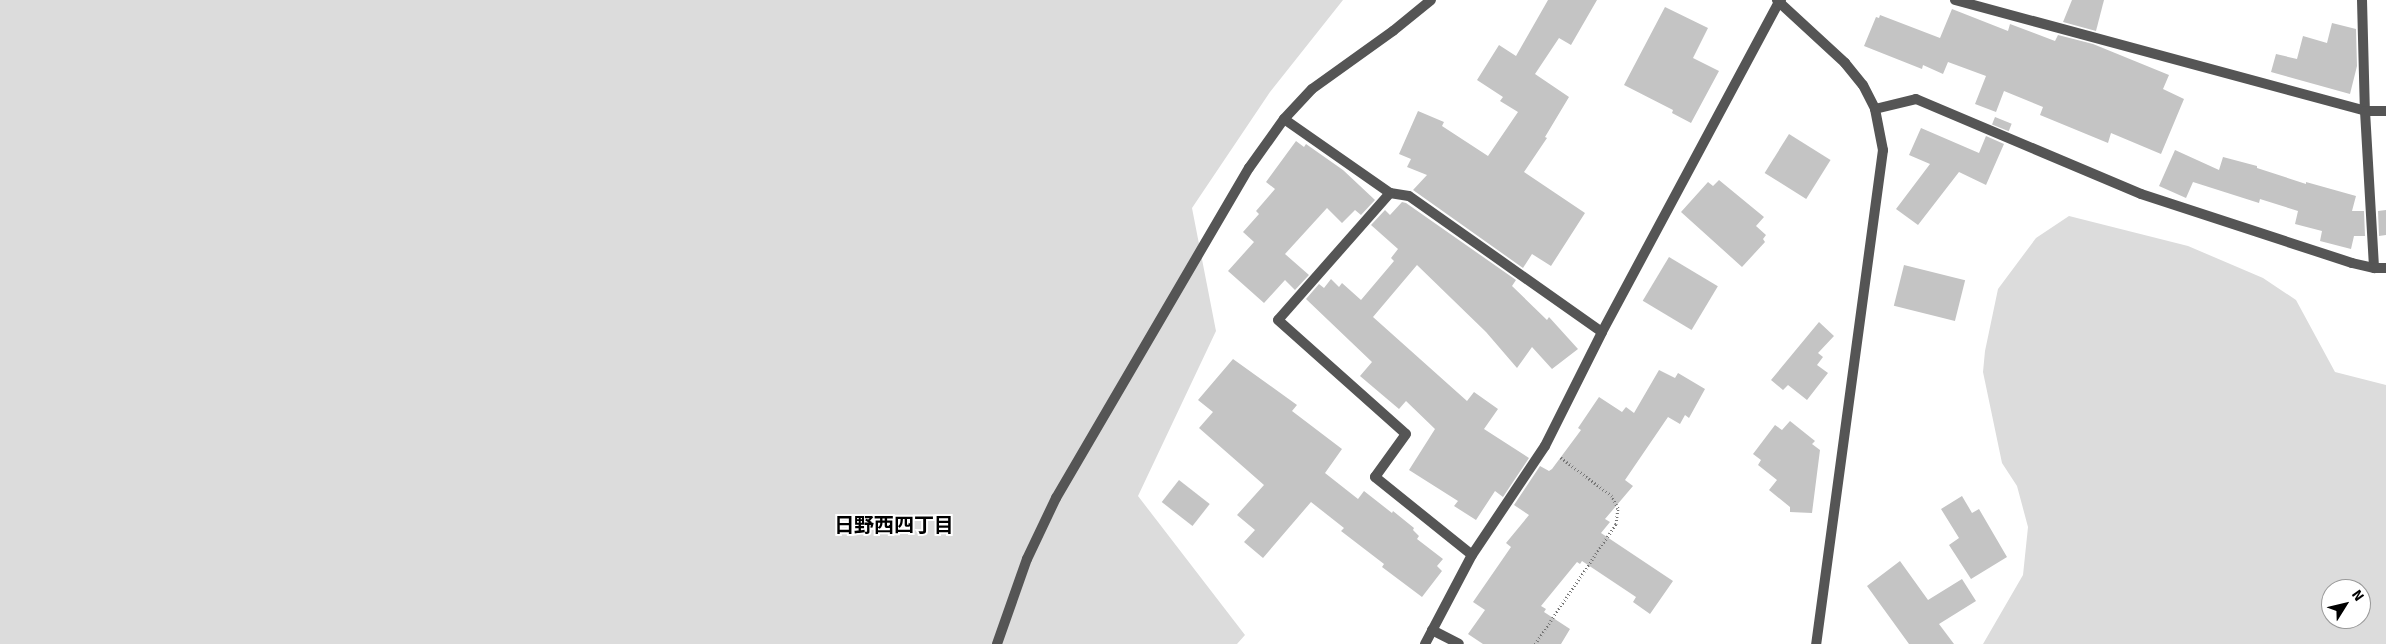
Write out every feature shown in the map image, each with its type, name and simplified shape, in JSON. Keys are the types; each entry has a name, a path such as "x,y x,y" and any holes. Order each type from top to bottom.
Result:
{"street":[{"path":"998,644 1027,559 1056,498 1249,168 1284,119 1312,89 1393,31 1432,0"},
{"path":"1955,0 2365,111 2386,111"},
{"path":"2362,0 2365,111 2374,268"},
{"path":"1425,644 1472,555 1546,446 1602,332 1779,1 1845,63 1863,86 1875,109 1883,150 1816,644"},
{"path":"1875,109 1916,99 2141,194 2352,263 2374,268 2386,268"},
{"path":"1284,119 1390,193 1409,196 1602,332"},
{"path":"1390,193 1278,320 1406,434 1375,477 1472,555"},
{"path":"1432,630 1459,644"}],"path":[{"path":"1535,644 1616,524 1618,508 1612,496 1546,446"}],"shaded area":[{"path":"0,0 1343,0 1270,92 1192,208 1216,331 1138,496 1245,635 1237,644 0,644"},
{"path":"2069,216 2188,246 2263,278 2296,300 2335,372 2386,385 2386,644 1983,644 2023,575 2028,527 2017,486 2002,463 1983,372 1985,351 1998,289 2036,238"}],"building":[{"path":"1548,0 1597,0 1571,45 1559,38 1535,74 1569,97 1545,137 1547,138 1524,172 1585,213 1551,266 1532,254 1523,268 1413,190 1427,175 1407,167 1411,159 1399,154 1418,111 1444,122 1442,126 1488,156 1518,112 1500,101 1503,97 1477,80 1499,45 1516,56"},
{"path":"2072,0 2104,0 2096,31 2063,22"},
{"path":"1665,7 1708,28 1693,58 1719,71 1691,123 1672,113 1673,110 1624,85"},
{"path":"1952,9 2008,31 2010,24 2055,41 2058,35 2093,44 2169,75 2163,89 2184,99 2161,154 2111,133 2108,143 2040,115 2043,107 2004,91 1996,112 1975,104 1986,76 1948,62 1943,74 1923,65 1922,69 1864,46 1876,17 1879,18 1880,15 1940,38"},
{"path":"2332,23 2356,29 2357,66 2350,94 2271,72 2276,54 2297,59 2303,36 2327,43"},
{"path":"1995,117 2012,124 2009,131 1992,124"},
{"path":"1921,128 1979,153 1986,136 2004,144 1986,185 1959,172 1918,225 1896,209 1930,164 1909,155"},
{"path":"1789,134 1831,160 1806,199 1765,173"},
{"path":"1296,141 1304,147 1306,144 1343,170 1375,200 1361,215 1355,210 1342,223 1327,208 1285,254 1309,275 1295,290 1285,280 1264,303 1228,271 1254,242 1243,232 1259,214 1256,211 1275,189 1266,182"},
{"path":"2175,150 2219,170 2223,157 2257,166 2257,168 2306,184 2306,182 2356,196 2352,211 2364,211 2365,236 2354,236 2351,249 2320,241 2322,231 2295,224 2298,211 2260,199 2259,203 2193,182 2186,198 2159,186"},
{"path":"1719,180 1764,217 1756,226 1766,235 1763,239 1765,242 1742,267 1681,212 1708,182 1713,186"},
{"path":"1402,202 1516,280 1512,286 1547,320 1549,317 1578,349 1552,369 1532,347 1517,368 1486,332 1417,265 1373,317 1467,401 1474,392 1498,409 1484,429 1529,458 1503,497 1495,491 1476,520 1454,506 1458,501 1409,470 1435,429 1406,401 1399,409 1360,376 1372,362 1306,299 1319,284 1324,288 1331,279 1339,287 1342,283 1361,300 1394,261 1391,258 1398,249 1371,225 1385,210 1390,215"},
{"path":"2386,210 2386,235 2379,236 2378,211"},
{"path":"1669,257 1718,286 1692,330 1643,301"},
{"path":"1904,265 1965,280 1955,321 1894,306"},
{"path":"1819,322 1834,336 1818,353 1823,357 1817,365 1828,373 1807,400 1788,385 1783,390 1771,380"},
{"path":"1233,359 1297,405 1292,411 1342,449 1325,473 1358,499 1364,491 1392,513 1393,511 1414,528 1413,530 1419,536 1417,539 1443,559 1437,566 1442,571 1422,597 1382,567 1384,564 1341,531 1344,528 1311,502 1263,558 1244,542 1255,530 1237,515 1264,485 1199,428 1213,412 1198,400"},
{"path":"1659,370 1675,378 1678,373 1705,389 1689,418 1685,415 1680,424 1668,417 1625,480 1633,486 1605,519 1610,522 1601,533 1673,581 1650,614 1633,602 1636,597 1582,561 1580,564 1577,562 1541,606 1546,609 1544,612 1570,629 1561,644 1483,644 1468,634 1485,610 1473,602 1511,547 1506,543 1529,515 1514,505 1540,466 1549,471 1552,469 1581,430 1578,428 1599,397 1622,412 1626,407 1634,413"},
{"path":"1790,421 1815,441 1812,444 1820,450 1812,513 1790,512 1790,507 1769,490 1777,480 1758,465 1761,460 1753,454 1775,425 1782,430"},
{"path":"1179,480 1210,504 1192,526 1162,502"},
{"path":"1962,496 1972,513 1979,509 2007,557 1971,579 1949,545 1959,538 1941,509"},
{"path":"1900,561 1928,600 1962,579 1976,601 1939,624 1954,644 1909,644 1867,586"}],"district":[{"name":"日野西四丁目","path":"894,525"}]}
